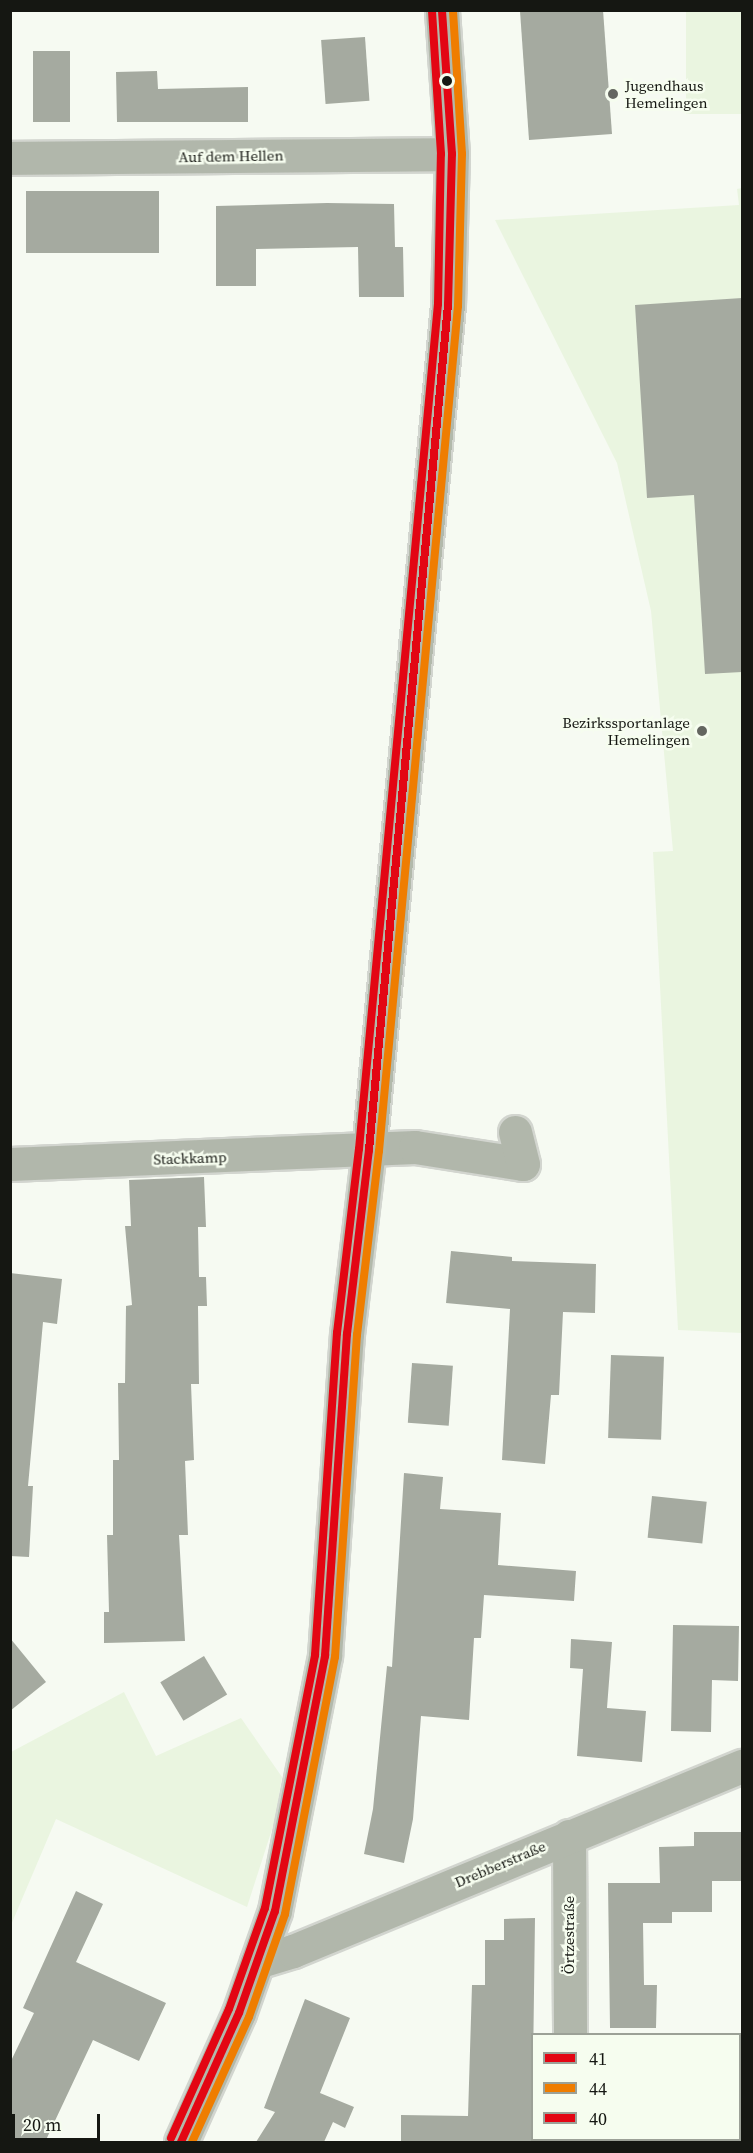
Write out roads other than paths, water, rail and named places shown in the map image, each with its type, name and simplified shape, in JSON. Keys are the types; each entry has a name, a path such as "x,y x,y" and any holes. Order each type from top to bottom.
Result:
{"main road":[{"path":"181,2142 239,2013 275,1911 325,1656 347,1334 369,1150 448,305 452,154 442,10"}],"street":[{"name":"Auf dem Hellen","path":"10,158 452,154"},
{"name":"Stackkamp","path":"10,1164 415,1147 523,1164 515,1132"},
{"name":"Drebberstraße","path":"257,1962 293,1951 742,1766"},
{"name":"Örtzestraße","path":"569,1836 570,2033"}],"place":[{"name":"Jugendhaus Hemelingen","path":"613,94"},
{"name":"Bezirkssportanlage Hemelingen","path":"702,731"}]}
